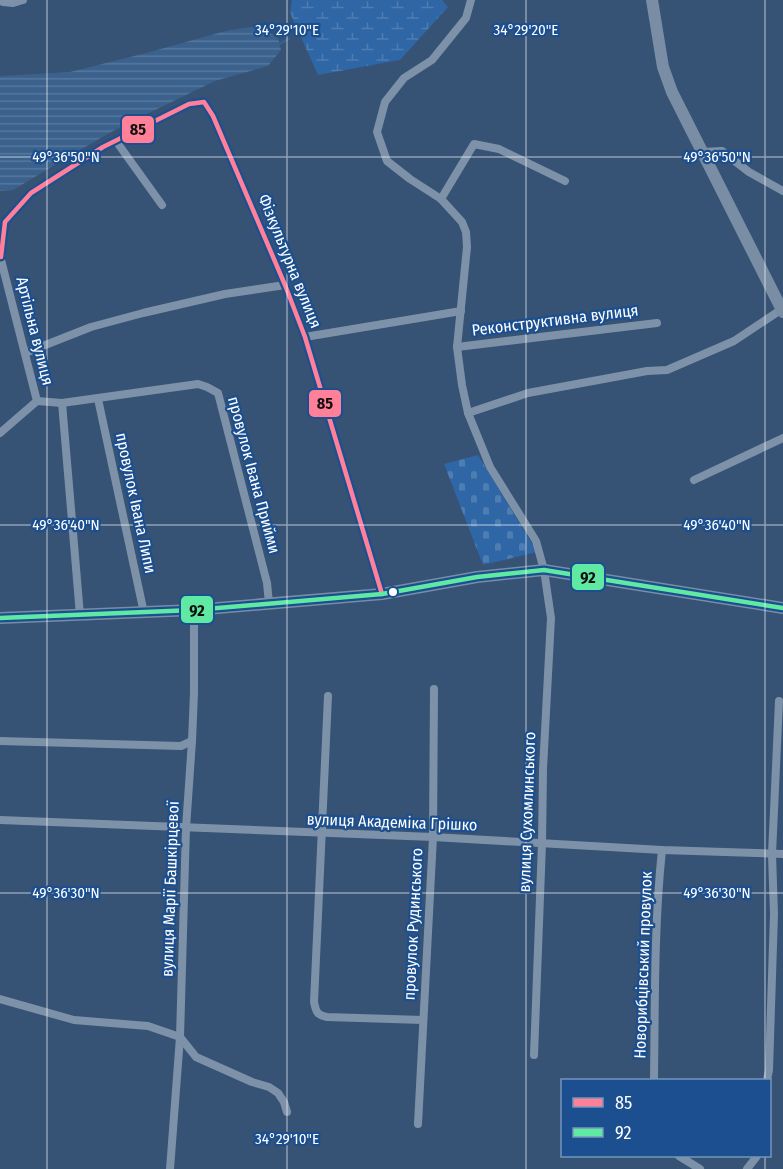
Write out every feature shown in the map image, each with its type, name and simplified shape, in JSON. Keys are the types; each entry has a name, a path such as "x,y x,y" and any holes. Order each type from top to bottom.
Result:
{"street":[{"path":"2,0 13,3 23,0"},
{"name":"Реконструктивна вулиця","path":"471,0 466,18 432,60 404,78 385,102 377,132 387,161 441,199 462,222 466,232 467,247 457,347 468,413 490,467 536,541 544,570"},
{"path":"468,413 528,393 666,370 734,341 782,310 672,92 663,67 652,0"},
{"name":"Фізкультурна вулиця","path":"116,141 189,104 204,102 213,116 305,337 382,594"},
{"path":"0,257 5,222 32,193 116,141 162,205"},
{"path":"441,199 474,144 499,149 565,181"},
{"path":"703,152 722,151 749,172 783,191"},
{"name":"Артільна вулиця","path":"0,257 37,401 0,433"},
{"path":"25,353 91,327 143,313 225,294 285,285"},
{"path":"305,337 461,311"},
{"name":"Реконструктивна вулиця","path":"457,347 657,323"},
{"name":"провулок Івана Прийми","path":"37,401 62,403 198,384 218,393 267,583 269,603"},
{"name":"провулок Івана Липи","path":"98,399 144,613"},
{"path":"62,403 80,615"},
{"path":"694,480 783,438"},
{"path":"0,618 194,610 382,594 477,577 544,570 783,608"},
{"name":"вулиця Сухомлинського","path":"534,1055 543,769 551,618 544,570"},
{"name":"вулиця Марії Башкірцевої","path":"170,1169 180,1037 186,828 194,693 194,610"},
{"name":"провулок Рудинського","path":"418,1124 433,837 434,689"},
{"path":"328,696 315,1011 318,1015 327,1017 423,1020"},
{"path":"767,1079 774,914 772,854 779,701"},
{"path":"0,741 181,746 192,741"},
{"name":"вулиця Академіка Грішко","path":"0,820 433,837 662,850 783,854"},
{"name":"Новорибцівський провулок","path":"654,1079 659,879 662,850"},
{"path":"0,999 61,1018 148,1026 180,1037 196,1057 252,1082 269,1087 278,1093 287,1112"},
{"path":"682,1157 700,1169"}],"green space":[{"path":"292,0 442,0 448,7 400,60 318,75 290,13"},
{"path":"478,455 537,552 483,565 444,464"}],"shaded area":[{"path":"253,27 278,38 281,50 268,66 215,81 122,126 13,190 0,191 0,76 70,72 229,30"}],"waterway":[{"path":"296,35 300,33"},
{"path":"279,44 289,39"}],"transit line":[{"name":"85","path":"1,257 5,222 31,193 103,147 189,104 204,102 213,116 305,337 382,594"},
{"name":"92","path":"0,618 194,610 382,594 477,577 544,570 783,608"}]}
